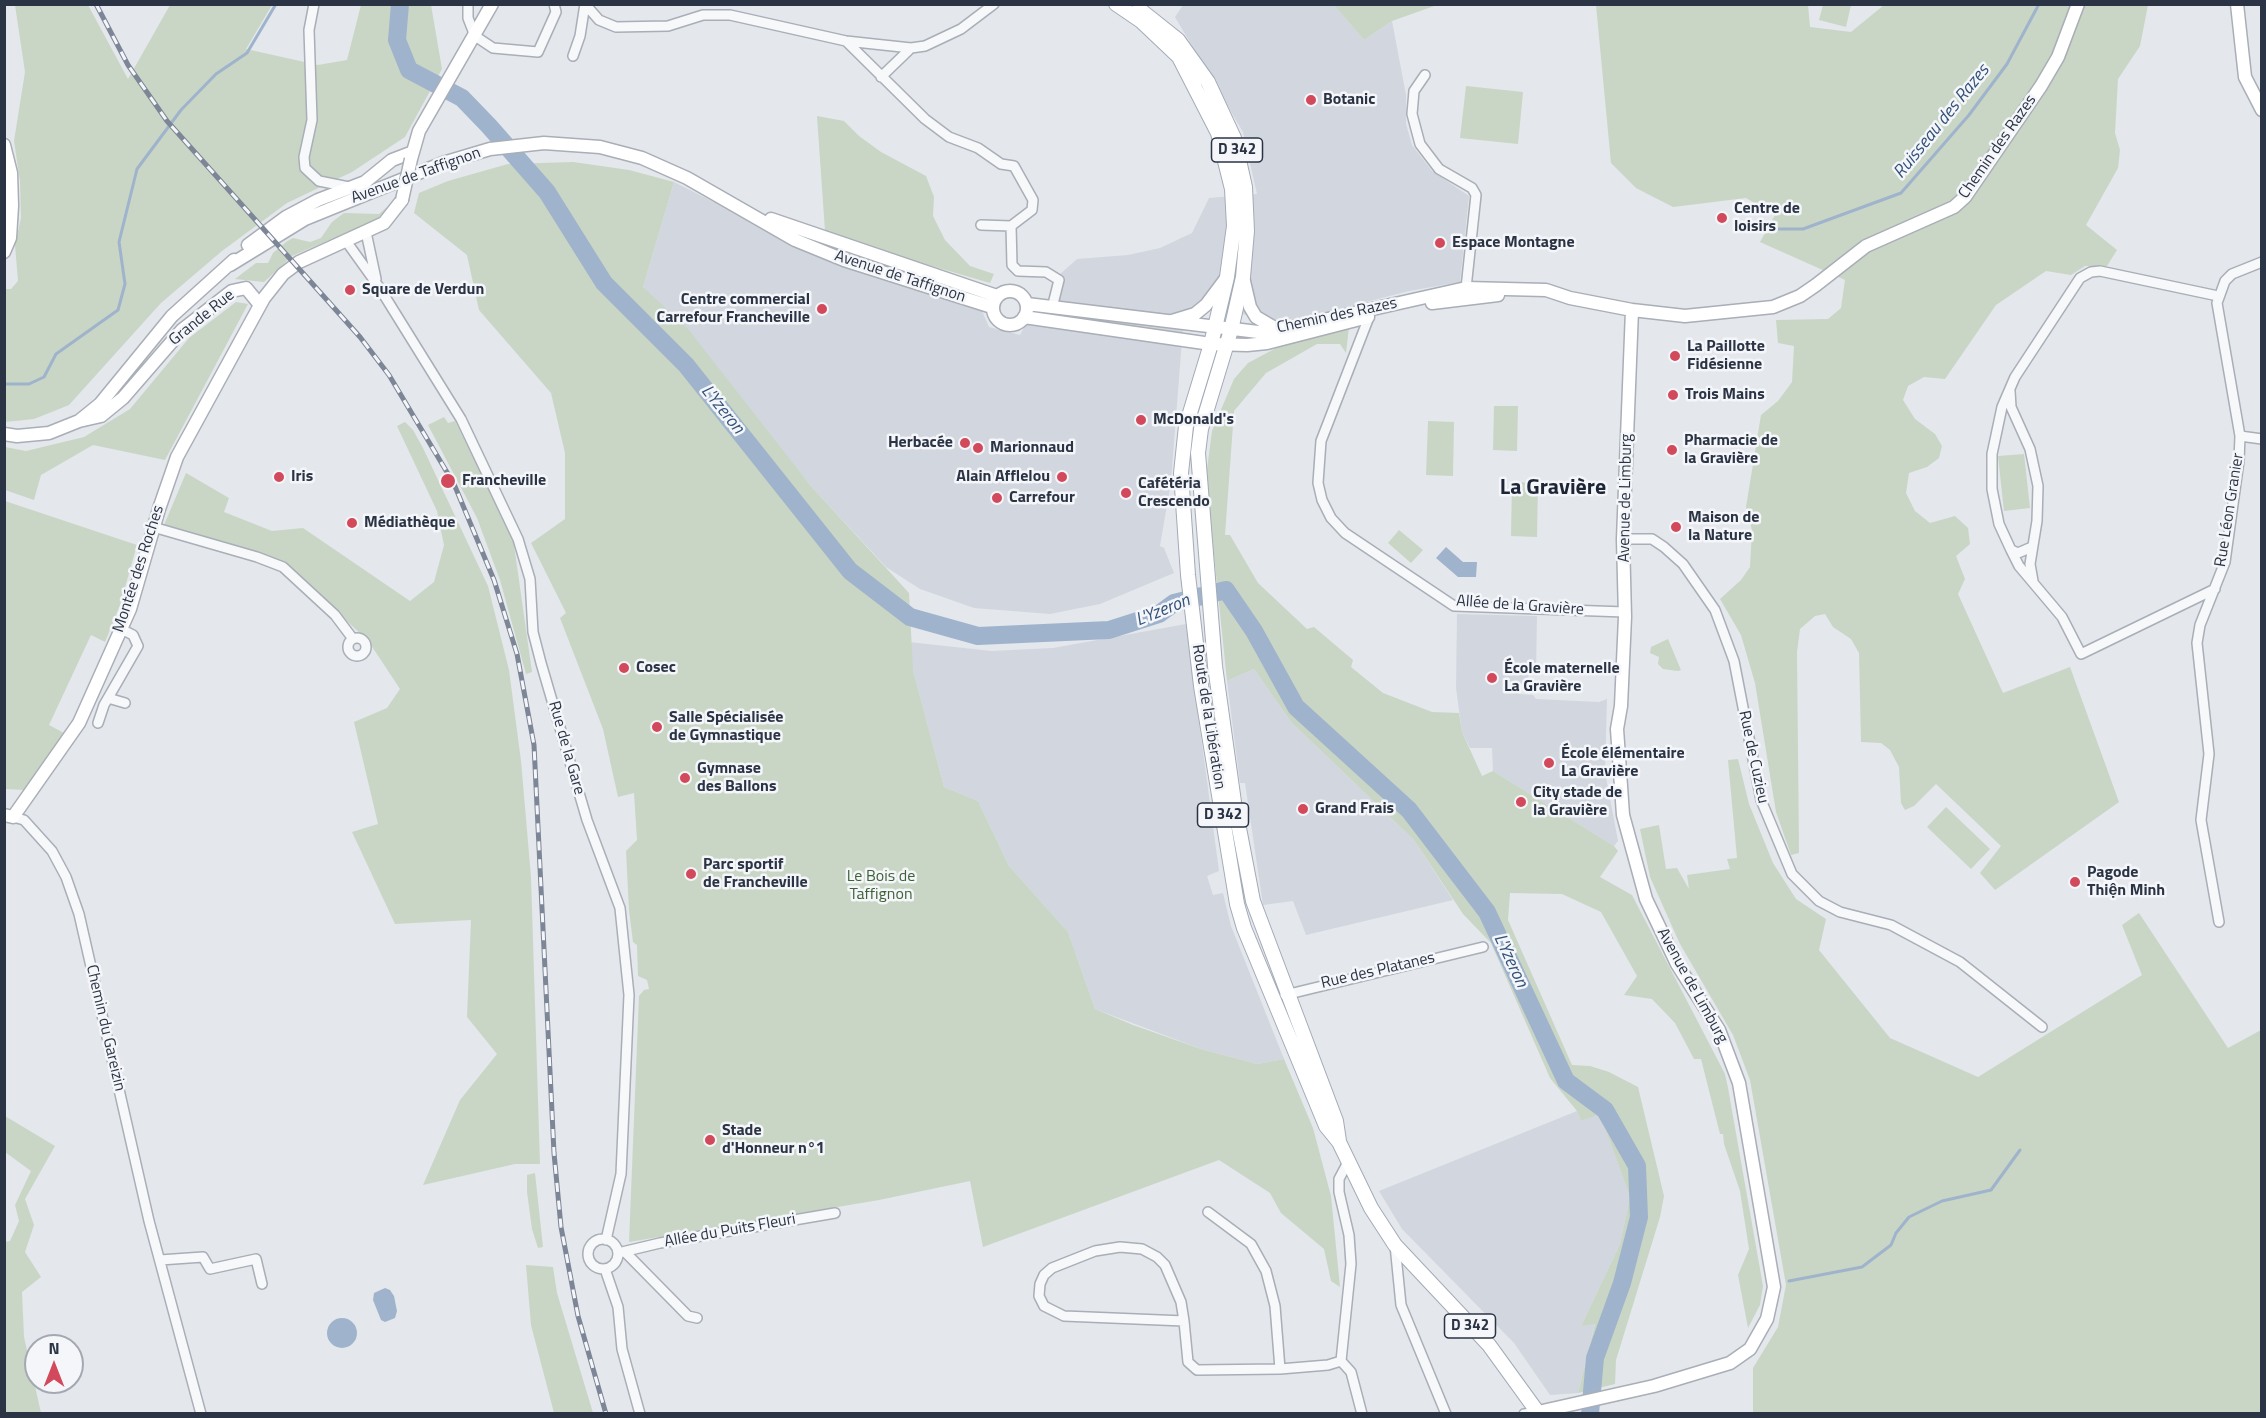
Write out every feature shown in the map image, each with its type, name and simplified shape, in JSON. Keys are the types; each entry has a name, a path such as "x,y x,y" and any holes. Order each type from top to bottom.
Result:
{"main road":[{"name":"D 342","path":"1116,4 1182,53 1218,133 1227,162 1234,226 1227,278 1211,345"},
{"name":"D 342","path":"1133,4 1162,26 1216,98 1234,138 1241,165 1247,209 1243,277 1227,345"},
{"name":"Route de la Libération","path":"1211,345 1186,426 1181,473 1193,624 1237,904 1326,1126 1339,1142 1371,1208 1395,1245 1489,1345 1539,1413"},
{"name":"Route de la Libération","path":"1227,345 1201,429 1198,453 1211,623 1230,775 1253,901 1336,1121 1339,1142"}],"street":[{"path":"314,4 309,30 312,120 304,157 305,168 319,182 349,187"},
{"path":"468,4 472,39 493,48 538,52 556,12 554,4"},
{"name":"Grande Rue","path":"4,434 17,436 49,433 79,421 101,416 116,404 183,330 237,288 250,290 260,305 283,274 299,262 384,223 402,200 419,131 492,4"},
{"path":"585,4 599,20 616,27 668,26 702,15 730,15 846,41 911,48 925,46 961,29 994,4"},
{"path":"573,56 580,36 585,4"},
{"name":"Chemin des Razes","path":"1231,330 1279,330 1466,288 1546,290 1570,298 1632,310 1694,316 1785,303 1816,285 1866,246 1954,207 1978,182 2041,86 2058,57 2078,4"},
{"path":"2237,4 2245,77 2262,110"},
{"path":"846,41 925,119 949,137 978,148 1001,164 1014,166 1033,200 1032,210 1011,226 981,225"},
{"path":"881,77 911,48"},
{"path":"1425,75 1414,91 1412,114 1420,144 1439,169 1472,188 1476,195 1466,288"},
{"name":"Avenue de Taffignon","path":"230,265 305,219 442,163 490,149 544,143 585,145 642,158 687,178 747,210 828,240 947,277 994,302 998,320 1006,325 1016,324 1024,317 1211,345 1227,345"},
{"path":"4,145 11,173 12,206 10,238 4,252"},
{"name":"Grande Rue","path":"79,421 100,404 172,316 268,229 318,200 365,182 392,160 412,155"},
{"path":"318,200 319,182"},
{"path":"1011,226 1012,265 1018,271 1046,272 1059,280 1052,308"},
{"name":"Rue de la Gare","path":"366,232 379,287"},
{"name":"Rue de la Gare","path":"346,241 379,287 460,419 518,538 530,579 536,646 587,820 620,908 627,959 628,1006 621,1174 606,1240"},
{"path":"2215,589 2081,654 2062,617 2033,583 2011,550 1999,524 1992,489 1995,429 2010,388 2072,286 2091,272 2100,271 2218,296 2225,281 2232,274 2262,262"},
{"path":"1243,277 1256,317 1262,323 1279,330"},
{"path":"1168,322 1196,314 1227,278"},
{"path":"237,288 244,285 270,289"},
{"name":"Chemin des Razes","path":"1428,304 1466,288"},
{"name":"Avenue de Taffignon","path":"994,302 1006,291 1017,292 1027,304 1231,330"},
{"name":"Chemin des Razes","path":"1227,345 1267,344 1428,304 1488,296 1570,298"},
{"name":"Rue Léon Granier","path":"2218,296 2217,303 2240,436 2239,461 2225,562 2200,625 2197,643 2209,754 2201,820 2219,922"},
{"name":"Chemin des Razes","path":"1369,317 1406,302"},
{"path":"1024,317 1027,304"},
{"name":"Montée des Roches","path":"7,815 79,723 121,630 177,457 260,305"},
{"name":"Avenue de Limburg","path":"1524,1413 1539,1413 1662,1384 1730,1363 1750,1349 1767,1319 1774,1287 1739,1083 1719,1030 1677,964 1646,899 1630,846 1620,784 1617,729 1621,706 1625,612 1623,539 1632,310"},
{"name":"Allée de la Gravière","path":"1369,317 1320,441 1318,483 1322,500 1331,518 1345,533 1454,606 1625,612"},
{"path":"2010,388 2011,407 2030,449 2038,486 2037,521 2030,564 2033,583"},
{"path":"1995,429 2004,423 2013,422 2019,426"},
{"path":"2240,436 2262,439"},
{"path":"153,527 257,557 283,567 335,615 352,639"},
{"name":"Rue de Cuzieu","path":"1623,539 1652,539 1664,547 1683,564 1715,610 1734,661 1761,800 1792,874 1819,901 1840,912 1891,925 1960,962 2042,1027"},
{"path":"2011,550 2018,553 2032,547"},
{"path":"98,723 108,698 138,646 133,635 121,630"},
{"path":"108,698 124,703"},
{"name":"Chemin du Gareizin","path":"7,815 24,820 48,846 66,877 73,895 160,1260 201,1413"},
{"name":"Rue des Platanes","path":"1274,1000 1288,994 1483,947"},
{"path":"1348,1162 1339,1179 1351,1264 1341,1361 1351,1372 1362,1413"},
{"path":"1208,1212 1251,1244 1266,1271 1275,1306 1280,1369"},
{"name":"Allée du Puits Fleuri","path":"622,1253 660,1243 835,1213"},
{"path":"606,1269 593,1264 589,1252 593,1244 606,1240 614,1244 688,1316 697,1318"},
{"name":"Route de la Libération","path":"1395,1245 1401,1305 1446,1413"},
{"path":"1184,1321 1064,1316 1044,1306 1039,1296 1040,1284 1044,1275 1052,1268 1095,1251 1120,1247 1142,1249 1157,1257 1165,1265 1181,1302 1184,1321 1188,1362 1197,1370 1280,1369 1328,1365 1341,1361"},
{"path":"606,1269 616,1262 622,1253"},
{"path":"160,1260 203,1257 210,1269 256,1259 262,1284"},
{"path":"606,1269 618,1307 622,1349 640,1413"}],"shaded area":[{"name":"Centre commercial Carrefour Francheville","path":"1183,5 1334,5 1364,40 1392,21 1406,95 1406,124 1412,145 1432,171 1469,196 1460,282 1409,291 1288,322 1200,307 1184,314 1171,481 1160,546 1164,548 1174,573 1100,604 1050,614 974,608 920,589 886,567 810,485 643,287 674,182 825,258 899,285 965,304 982,311 989,327 1020,335 1032,313 1031,299 1050,301 1059,275 1077,259 1128,255 1160,248 1192,233 1209,198 1257,194 1243,132 1175,17"},
{"path":"1457,614 1537,616 1536,671 1529,672 1528,684 1519,684 1519,694 1533,695 1536,699 1599,702 1607,699 1605,772 1618,841 1614,846 1493,771 1492,748 1470,748 1462,732 1456,688"},
{"path":"1186,624 1219,871 1207,876 1213,895 1223,893 1231,926 1284,1059 1257,1064 1204,1050 1095,1009 1068,932 1009,866 978,801 944,787 913,670 909,642 991,651 1053,648"},
{"path":"1254,669 1291,722 1414,840 1453,900 1306,935 1293,901 1263,905 1245,783 1240,783 1227,681"},
{"path":"1577,1111 1581,1121 1600,1113 1630,1197 1620,1244 1581,1326 1595,1323 1578,1393 1550,1395 1514,1343 1402,1229 1379,1191"}],"green space":[{"path":"15,5 88,5 128,79 170,5 272,5 246,49 318,65 347,60 361,5 431,5 442,69 405,137 352,172 287,203 222,251 161,303 69,405 34,419 5,422 5,289 11,289 18,281 15,245 21,218 20,181 14,141 25,72"},
{"path":"1334,5 1437,5 1392,21 1364,40"},
{"path":"1596,5 1808,5 1810,27 1851,32 1884,5 2148,5 2140,46 2118,79 2115,133 2120,150 2118,168 2086,225 2117,250 2107,266 2085,266 2071,275 2046,271 1996,305 1945,379 1924,377 1908,386 1903,400 1915,419 1935,434 1942,446 1939,458 1927,467 1909,473 1906,493 1915,511 1930,523 1955,516 1968,528 1970,544 1956,556 1965,579 1958,594 2003,693 2070,667 2119,802 1995,890 1980,873 2001,846 1936,784 1914,806 1905,810 1901,803 1899,767 1890,750 1881,743 1861,742 1859,653 1851,639 1833,627 1825,614 1815,616 1800,629 1797,652 1799,853 1791,855 1776,812 1755,683 1741,635 1720,599 1741,580 1750,567 1752,530 1746,507 1761,415 1778,401 1792,382 1794,346 1778,343 1776,320 1828,319 1841,308 1845,280 1760,242 1775,215 1746,198 1673,207 1636,188 1611,163"},
{"path":"1823,5 1851,5 1846,27 1819,20"},
{"path":"1466,86 1523,92 1518,144 1460,138"},
{"path":"817,116 844,121 859,136 881,152 926,176 934,197 933,216 945,240 970,266 994,274 990,283 901,257 825,231"},
{"name":"Le Bois de Taffignon","path":"573,162 629,170 674,182 643,287 688,329 810,485 909,593 913,670 944,787 978,801 1009,866 1068,932 1095,1009 1204,1050 1257,1064 1284,1059 1313,1128 1331,1196 1340,1287 1331,1281 1324,1249 1281,1213 1270,1193 1219,1160 983,1247 970,1181 879,1200 629,1242 639,996 644,990 649,989 647,980 638,976 637,945 633,942 629,910 626,851 637,840 634,793 618,797 603,729 560,618 566,613 531,543 565,519 565,453 551,393 479,310 467,255 414,213 419,193 448,181 508,164"},
{"path":"388,206 378,219 292,256 264,282 235,279 256,263 268,263 273,253 293,238 310,242 321,238 332,222 344,213 379,214"},
{"path":"236,302 248,304 165,460 93,445 41,475 34,500 5,490 5,447 26,451 84,437 130,409 189,338"},
{"path":"1349,327 1346,353 1340,344 1317,344 1266,373 1234,411 1225,535 1230,535 1258,583 1307,629 1314,627 1353,660 1351,667 1383,693 1432,712 1459,713 1462,732 1482,776 1493,771 1614,846 1618,851 1600,877 1632,895 1725,1074 1763,1286 1760,1305 1748,1328 1738,1275 1749,1249 1740,1191 1724,1144 1723,1134 1720,1134 1701,1059 1694,1059 1675,1023 1652,999 1624,995 1637,976 1601,912 1562,894 1510,893 1508,920 1572,1065 1590,1066 1609,1072 1638,1087 1664,1196 1660,1217 1616,1360 1615,1384 1578,1393 1595,1324 1581,1326 1620,1244 1630,1197 1600,1114 1581,1121 1577,1111 1550,1078 1491,943 1463,914 1414,840 1291,722 1254,669 1227,681 1206,477 1212,431 1234,379 1248,363 1278,347"},
{"path":"1494,406 1518,406 1517,451 1493,450"},
{"path":"444,417 448,423 455,421 513,538 532,672 526,674 500,580 477,518 428,425"},
{"path":"1428,421 1454,422 1453,476 1426,475"},
{"path":"405,422 413,430 423,448 488,586 509,670 521,761 531,877 540,1164 515,1164 423,1185 460,1100 497,1054 467,1017 471,920 395,924 352,832 378,824 354,722 387,708 400,689 369,642 287,564 164,525 186,473 229,498 224,512 272,531 303,528 410,601 434,582 444,545 437,511 397,426"},
{"path":"2024,454 2030,508 2004,511 1998,456"},
{"path":"1512,482 1538,483 1537,537 1511,536"},
{"path":"5,501 137,545 120,605 105,642 91,635 49,725 64,733 25,790 5,789"},
{"path":"1399,530 1423,550 1411,563 1388,543"},
{"path":"1668,639 1681,670 1663,669 1658,664 1659,657 1650,653 1651,647"},
{"path":"1738,759 1749,804 1773,863 1796,899 1826,919 1819,950 1890,1038 1978,1077 2142,975 2122,925 2139,913 2228,1048 2261,1030 2261,1413 1753,1413 1753,1368 1778,1327 1786,1285 1750,1080 1733,1035 1680,944 1650,877 1640,829 1659,825 1666,869 1677,868 1689,889 1687,875 1730,869 1727,859 1737,858 1728,760"},
{"path":"1946,807 1990,849 1971,869 1927,827"},
{"path":"5,1116 55,1146 25,1199 34,1225 25,1252 41,1277 22,1292 24,1394 37,1394 41,1413 5,1413 5,1242 10,1241 19,1221 15,1205 31,1171 5,1152"},
{"path":"535,1173 543,1247 538,1248 532,1229 527,1192 527,1175"},
{"path":"526,1265 553,1267 557,1293 593,1413 554,1413 531,1325"}],"water":[{"path":"1446,547 1463,562 1477,562 1476,577 1458,577 1436,558"},
{"path":"385,1288 390,1290 394,1296 397,1311 395,1318 385,1322 381,1320 373,1300 374,1293"},
{"path":"342,1318 348,1319 356,1327 356,1339 348,1347 342,1348 336,1347 328,1339 327,1333 328,1327 336,1319"}],"waterway":[{"path":"4,384 29,384 44,377 56,354 118,310 125,284 119,242 137,169 181,110 216,74 247,53 276,4"},
{"name":"L'Yzeron","path":"400,4 397,40 409,70 462,98 489,126 547,192 604,283 686,365 850,571 910,617 978,636 1109,630 1159,614 1174,603 1226,590 1254,631 1296,707 1409,810 1487,912 1566,1081 1605,1110 1637,1166 1639,1217 1622,1283 1595,1358 1590,1414"},
{"name":"Ruisseau des Razes","path":"1763,229 1803,229 1901,193 1969,115 2007,64 2039,4"},
{"path":"1789,1281 1862,1267 1891,1245 1896,1233 1909,1217 1942,1201 1991,1190 2020,1150"}],"railway":[{"path":"96,4 128,65 167,121 360,337 389,375 454,484 494,580 517,654 534,745 554,1153 561,1227 578,1316 606,1414"}],"place":[{"name":"Botanic","path":"1311,100"},
{"name":"Centre de loisirs","path":"1722,218"},
{"name":"Espace Montagne","path":"1440,243"},
{"name":"Square de Verdun","path":"350,290"},
{"name":"Centre commercial Carrefour Francheville","path":"822,309"},
{"name":"La Paillotte Fidésienne","path":"1675,356"},
{"name":"Trois Mains","path":"1673,395"},
{"name":"McDonald's","path":"1141,420"},
{"name":"Herbacée","path":"965,443"},
{"name":"Marionnaud","path":"978,448"},
{"name":"Pharmacie de la Gravière","path":"1672,450"},
{"name":"Iris","path":"279,477"},
{"name":"Alain Afflelou","path":"1062,477"},
{"name":"Francheville","path":"448,481"},
{"name":"Cafétéria Crescendo","path":"1126,493"},
{"name":"Carrefour","path":"997,498"},
{"name":"Médiathèque","path":"352,523"},
{"name":"Maison de la Nature","path":"1676,527"},
{"name":"Cosec","path":"624,668"},
{"name":"École maternelle La Gravière","path":"1492,678"},
{"name":"Salle Spécialisée de Gymnastique","path":"657,727"},
{"name":"École élémentaire La Gravière","path":"1549,763"},
{"name":"Gymnase des Ballons","path":"685,778"},
{"name":"City stade de la Gravière","path":"1521,802"},
{"name":"Grand Frais","path":"1303,809"},
{"name":"Parc sportif de Francheville","path":"691,874"},
{"name":"Pagode Thiện Minh","path":"2075,882"},
{"name":"Stade d'Honneur n°1","path":"710,1140"}],"district":[{"name":"La Gravière","path":"1553,489"}]}
